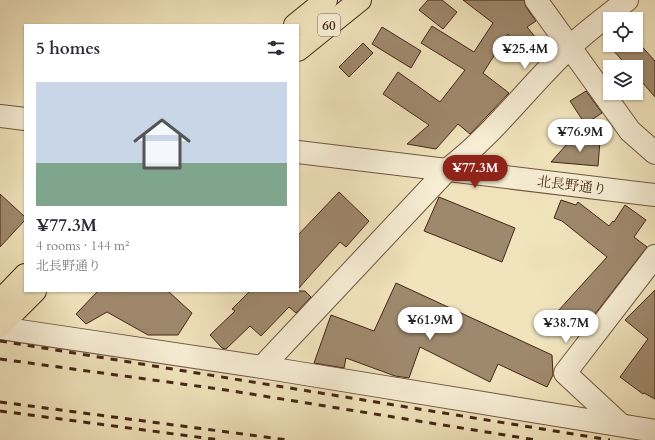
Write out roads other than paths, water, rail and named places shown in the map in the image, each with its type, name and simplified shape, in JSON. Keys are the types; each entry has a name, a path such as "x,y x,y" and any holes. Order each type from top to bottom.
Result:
{"main road":[{"name":"60","path":"296,24 326,0"},
{"name":"60","path":"299,49 360,0"},
{"path":"3,317 24,277"},
{"path":"3,317 34,292"}],"street":[{"path":"536,0 630,131 655,153"},
{"path":"262,367 448,169 467,155 497,125 569,48 627,0"},
{"path":"0,116 24,119"},
{"name":"北長野通り","path":"299,152 655,195"},
{"path":"621,425 565,372 655,256"},
{"path":"3,317 262,367 655,431"}],"railway":[{"path":"0,341 610,440"},
{"path":"0,359 226,390 536,440"},
{"path":"0,402 288,440"},
{"path":"0,411 220,440"}]}
